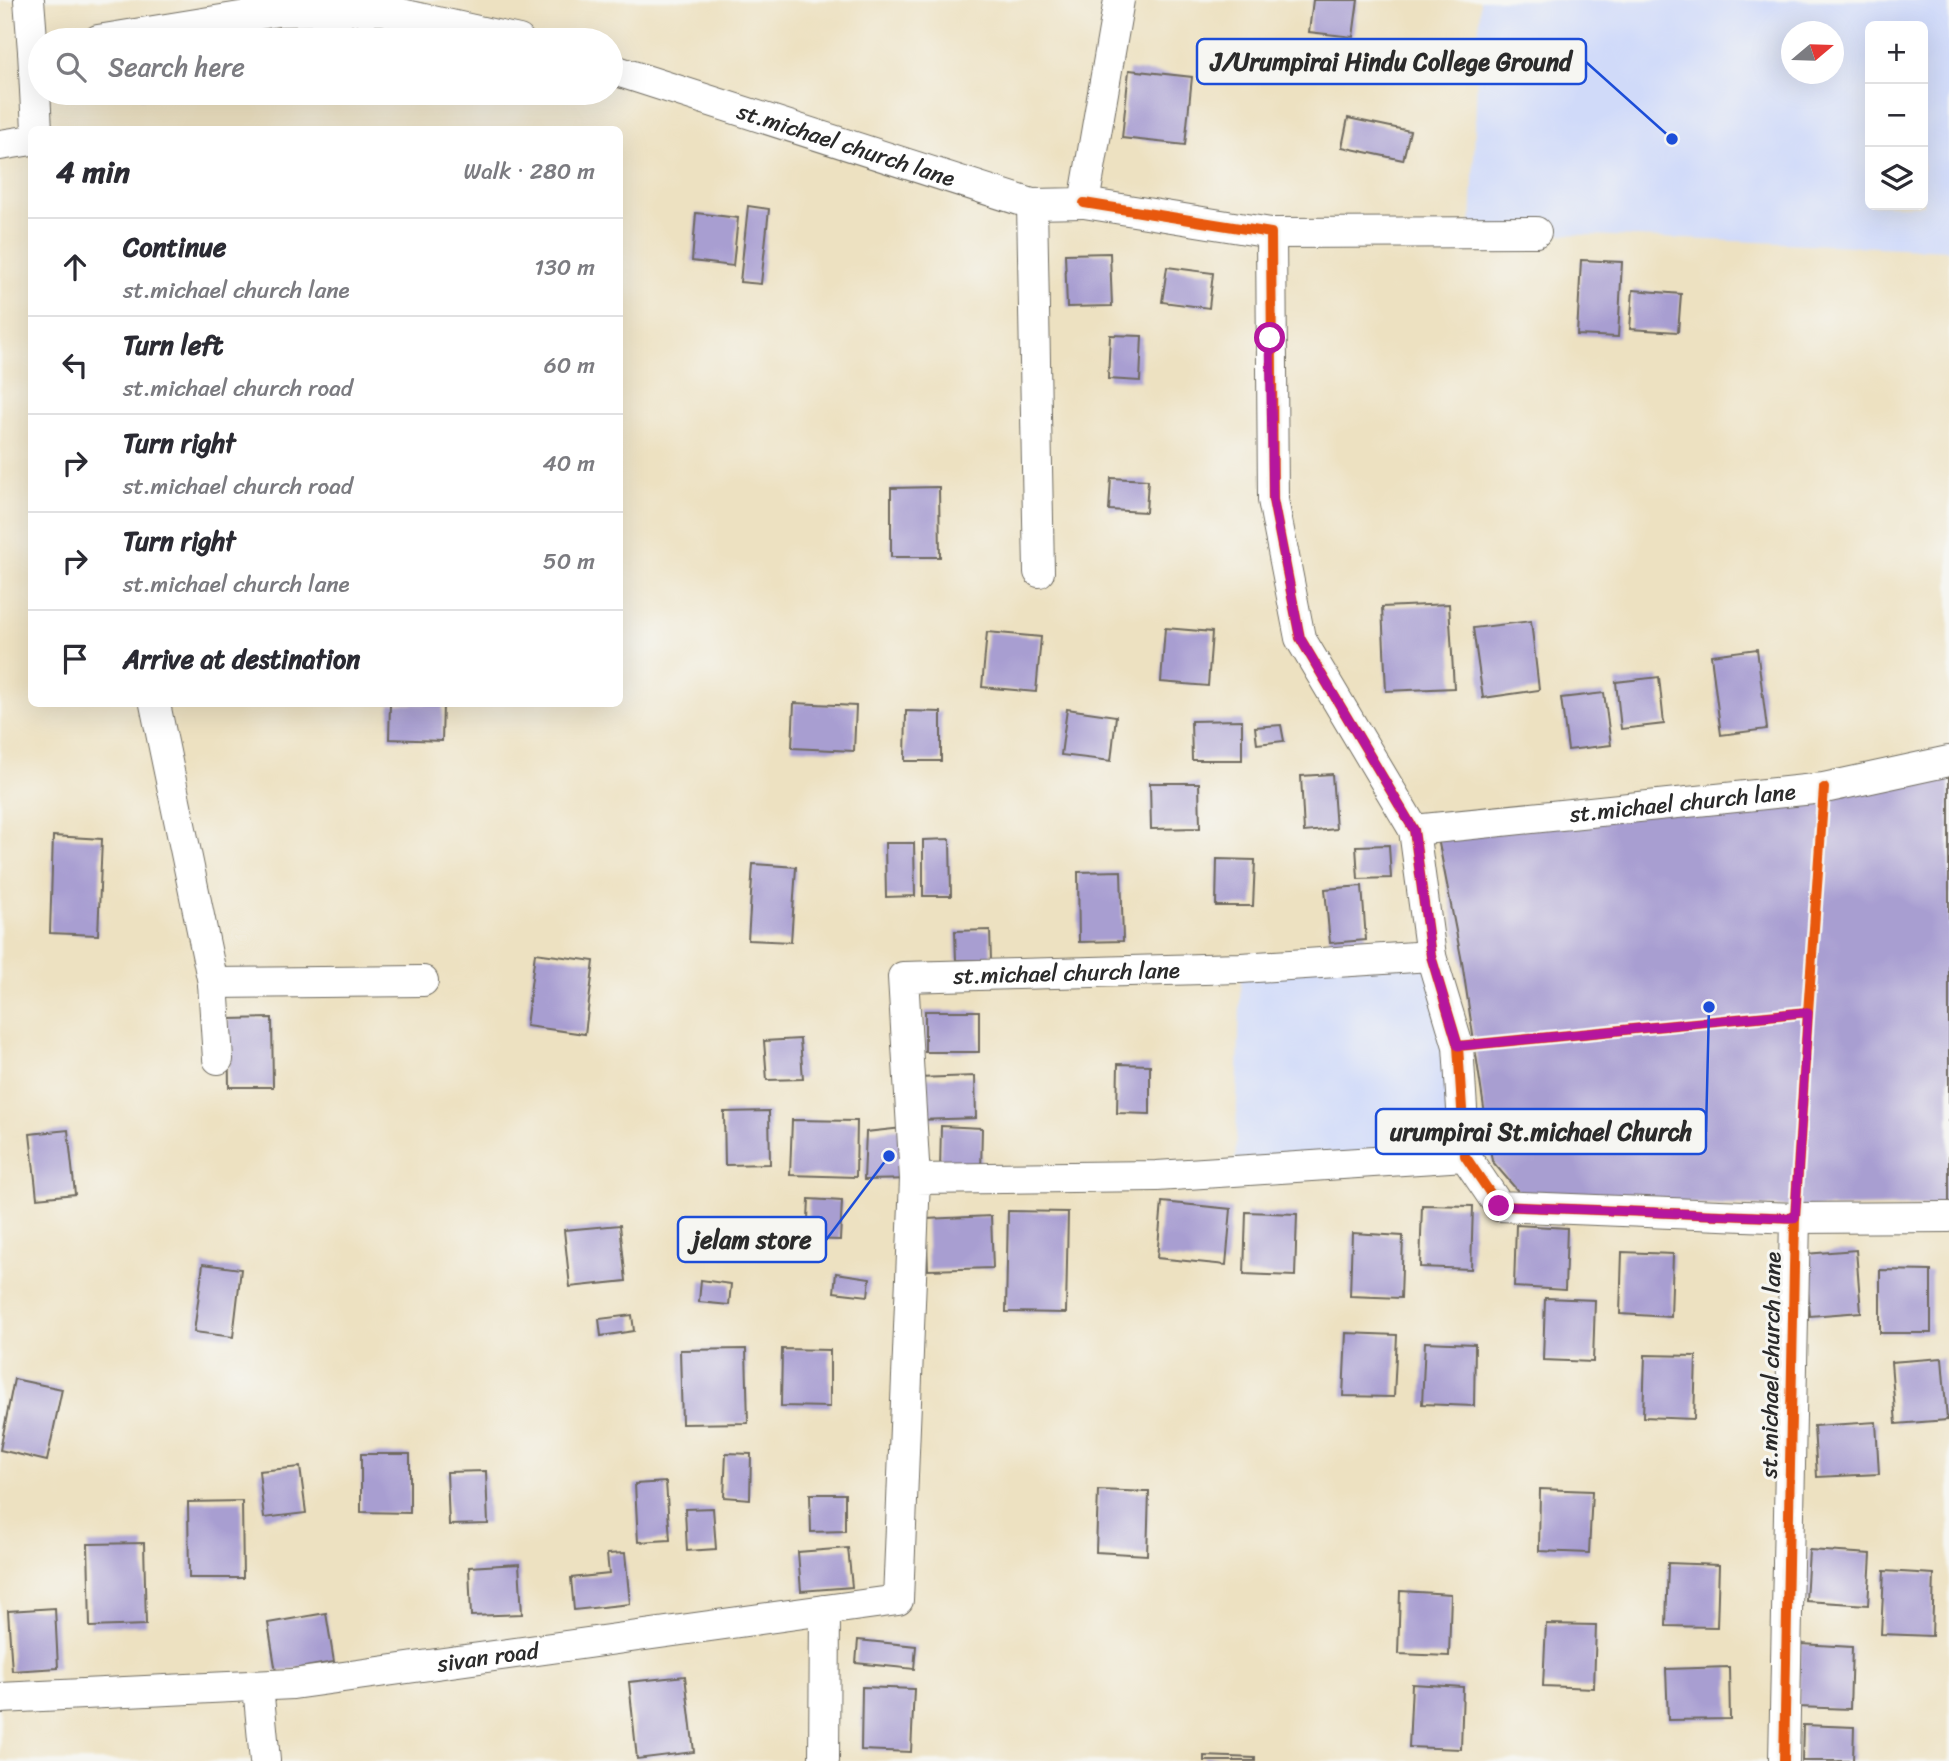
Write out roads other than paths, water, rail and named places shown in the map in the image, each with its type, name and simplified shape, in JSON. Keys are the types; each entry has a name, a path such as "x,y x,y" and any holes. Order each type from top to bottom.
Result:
{"street":[{"path":"29,0 33,28"},
{"path":"1084,203 1119,0"},
{"path":"172,28 278,11 383,10 465,28"},
{"name":"st.michael church lane","path":"623,73 1032,204 1084,203 1271,233 1536,232"},
{"path":"37,105 37,126"},
{"path":"0,145 28,141"},
{"path":"1032,204 1039,572"},
{"path":"1271,233 1273,500 1300,638 1414,830 1431,956 1458,1046 1465,1156 1499,1206 1795,1218 1949,1217"},
{"path":"156,707 213,983 218,1059"},
{"name":"st.michael church lane","path":"1414,830 1824,788 1949,761"},
{"name":"st.michael church lane","path":"915,1179 903,977 1241,968 1431,956"},
{"path":"213,983 423,981"},
{"path":"915,1179 1157,1176 1465,1156"},
{"name":"sivan road","path":"0,1698 306,1682 898,1600 915,1179"},
{"name":"st.michael church lane","path":"1784,1761 1795,1218"},
{"path":"824,1761 825,1610"},
{"path":"258,1685 265,1761"}],"place":[{"name":"J/Urumpirai Hindu College Ground","path":"1672,139"},
{"name":"urumpirai St.michael Church","path":"1709,1007"},
{"name":"jelam store","path":"889,1156"}]}
